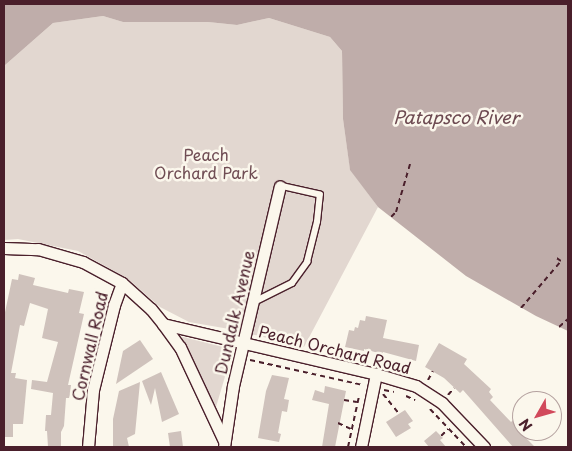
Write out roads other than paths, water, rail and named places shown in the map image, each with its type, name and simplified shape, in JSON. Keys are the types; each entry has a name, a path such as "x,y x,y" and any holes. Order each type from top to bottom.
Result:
{"street":[{"name":"Dundalk Avenue","path":"224,444 240,358 280,186"},
{"path":"4,248 38,249 57,253 83,262 122,282 151,309 180,347 224,444"},
{"name":"Cornwall Road","path":"88,447 93,390 114,305 122,282"},
{"name":"Peach Orchard Road","path":"163,324 376,374 416,386 429,392 442,403 484,447"},
{"path":"361,447 376,374"}],"lane":[{"path":"254,302 292,283 307,262 317,222 320,195 280,186"}],"water":[{"name":"Patapsco River","path":"4,4 568,4 568,331 536,316 466,276 378,207 350,170 343,119 342,51 330,37 269,18 237,25 208,22 123,22 103,16 53,23 4,66"}],"park label":[{"name":"Peach Orchard Park","path":"206,163"}]}
